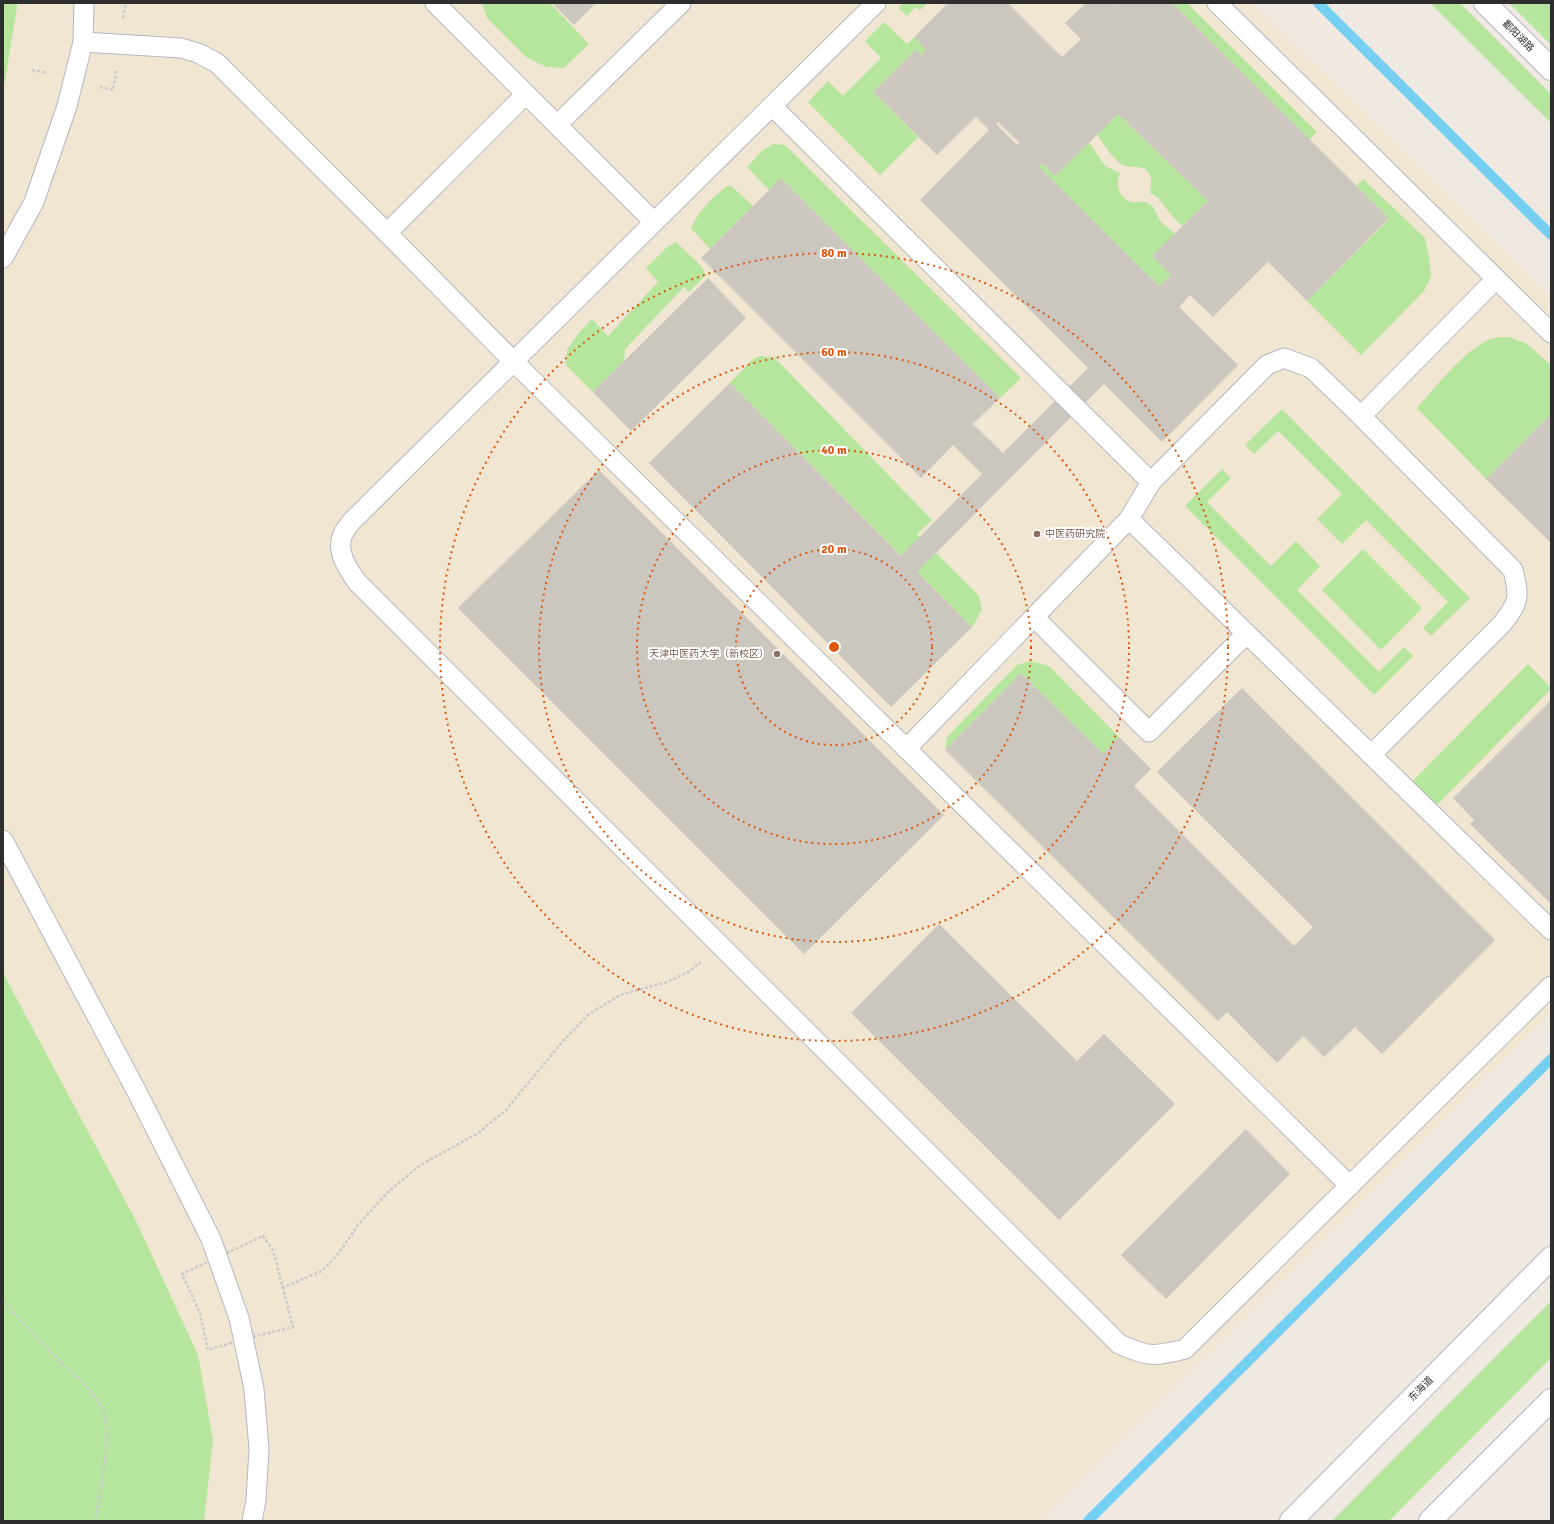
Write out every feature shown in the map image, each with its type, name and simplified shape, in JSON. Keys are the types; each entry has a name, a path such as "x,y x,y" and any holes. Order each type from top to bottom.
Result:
{"main road":[{"name":"鄱阳湖路","path":"1485,3 1551,69"},
{"name":"东海道","path":"1291,1521 1551,1258"},
{"path":"1430,1521 1551,1400"}],"lane":[{"path":"3,258 34,202 67,106 83,42 84,3"},
{"path":"435,3 654,222"},
{"path":"557,125 681,3"},
{"path":"876,3 352,521 342,535 341,551 346,566 357,582 1119,1344 1142,1354 1162,1355 1185,1349 1551,986"},
{"path":"1217,3 1551,333"},
{"path":"83,42 181,48 198,53 217,63 387,233 513,362 1350,1186"},
{"path":"387,233 526,94"},
{"path":"772,106 1151,482"},
{"path":"1361,416 1496,279"},
{"path":"906,749 1129,519 1151,482 1267,365 1284,358 1311,368 1361,416 1513,570 1518,590 1515,608 1502,624 1372,755"},
{"path":"1129,519 1551,930"},
{"path":"1034,617 1149,732 1246,634"},
{"path":"3,840 137,1092 213,1246 239,1318 254,1389 259,1449 256,1500 252,1521"}],"path":[{"path":"282,1288 322,1271 339,1253 358,1226 388,1192 419,1166 478,1133 505,1111 563,1041 588,1016 620,995 667,982 681,975 722,947"},
{"path":"182,1274 200,1313 208,1350"},
{"path":"3,1301 48,1350 82,1381 96,1397 103,1409 107,1444 97,1513 94,1521"}],"shaded area":[{"name":"天津中医药大学（新校区）","path":"3,3 1253,3 1551,296 1551,1012 1041,1521 3,1521"}],"green space":[{"path":"3,3 17,3 17,7 3,93"},
{"path":"482,3 550,3 589,44 564,68 546,67 526,57 487,18"},
{"path":"903,3 928,3 920,10 916,7 907,16 898,8"},
{"path":"1172,3 1187,3 1317,132 1309,140"},
{"path":"1430,3 1460,3 1551,94 1551,123"},
{"path":"1509,3 1550,3 1551,45"},
{"path":"884,22 907,44 914,37 926,50 921,55 916,50 873,92 918,137 880,175 808,102 828,81 843,96 881,58 865,41"},
{"path":"1118,114 1208,201 1182,226 1157,197 1150,193 1151,179 1148,172 1142,168 1121,164 1111,154 1097,134"},
{"path":"1089,142 1105,166 1120,173 1118,187 1121,195 1128,201 1146,202 1151,205 1160,221 1175,234 1152,256 1171,275 1159,286 1039,167 1042,163 1055,176"},
{"path":"773,144 785,145 1021,378 1000,398 781,179 769,190 747,167 762,151"},
{"path":"1363,179 1425,238 1431,276 1424,291 1361,355 1307,301 1389,219 1356,187"},
{"path":"730,185 753,206 710,249 691,228 707,204 718,193"},
{"path":"676,242 701,266 706,275 689,292 684,287 625,349 624,361 593,392 566,365 567,350 577,335 592,319 608,336 658,282 646,268 667,247"},
{"path":"1509,337 1527,344 1551,365 1551,414 1486,479 1417,408 1452,368 1473,349 1494,338"},
{"path":"760,356 775,358 932,520 917,534 979,596 982,610 972,627 730,383 752,360"},
{"path":"1282,409 1470,598 1431,636 1423,628 1448,602 1366,520 1342,544 1317,519 1342,494 1278,431 1254,454 1245,445"},
{"path":"1222,469 1231,478 1207,502 1271,566 1296,541 1320,566 1297,590 1379,672 1404,647 1413,656 1374,695 1185,506"},
{"path":"1363,549 1422,608 1381,650 1322,590"},
{"path":"1031,661 1049,666 1119,737 1103,754 1021,673 945,750 947,737 1017,665"},
{"path":"1528,664 1551,689 1436,806 1412,782"},
{"path":"3,973 136,1221 198,1355 213,1440 204,1521 3,1521"},
{"path":"1551,1301 1551,1358 1389,1521 1332,1521"}],"building":[{"path":"552,3 596,3 574,25"},
{"path":"948,3 1008,3 1062,57 1081,39 1065,23 1086,3 1111,3 1113,5 1115,3 1172,3 1389,218 1307,301 1268,262 1213,317 1190,295 1179,307 1238,365 1162,442 1104,384 917,572 972,627 891,707 649,463 730,383 901,556 982,474 953,445 921,478 701,258 781,178 1000,398 973,424 1003,453 1088,368 920,200 989,130 976,117 937,155 873,92 916,49 921,55 926,50 914,37","holes":["1118,114 1208,201 1152,256 1171,275 1159,286 1039,167 1042,163 1055,176","998,122 1020,143 1017,145 996,124"]},
{"path":"708,278 746,318 631,431 593,392"},
{"path":"1551,414 1551,543 1486,479"},
{"path":"599,470 944,815 804,954 458,608"},
{"path":"1021,673 1103,754 1119,737 1151,769 1134,786 1294,946 1313,927 1157,772 1242,688 1495,940 1382,1054 1355,1027 1324,1057 1303,1036 1277,1063 1227,1012 1218,1021 945,750"},
{"path":"1551,700 1551,904 1470,824 1474,820 1453,798"},
{"path":"939,924 1077,1061 1104,1034 1175,1104 1059,1220 851,1013"},
{"path":"1246,1129 1290,1174 1166,1299 1121,1255"}],"waterway":[{"path":"1318,3 1551,235"},
{"path":"1088,1521 1551,1059"}],"place":[{"name":"中医药研究院","path":"1037,534"},
{"name":"天津中医药大学（新校区）","path":"777,654"}]}
